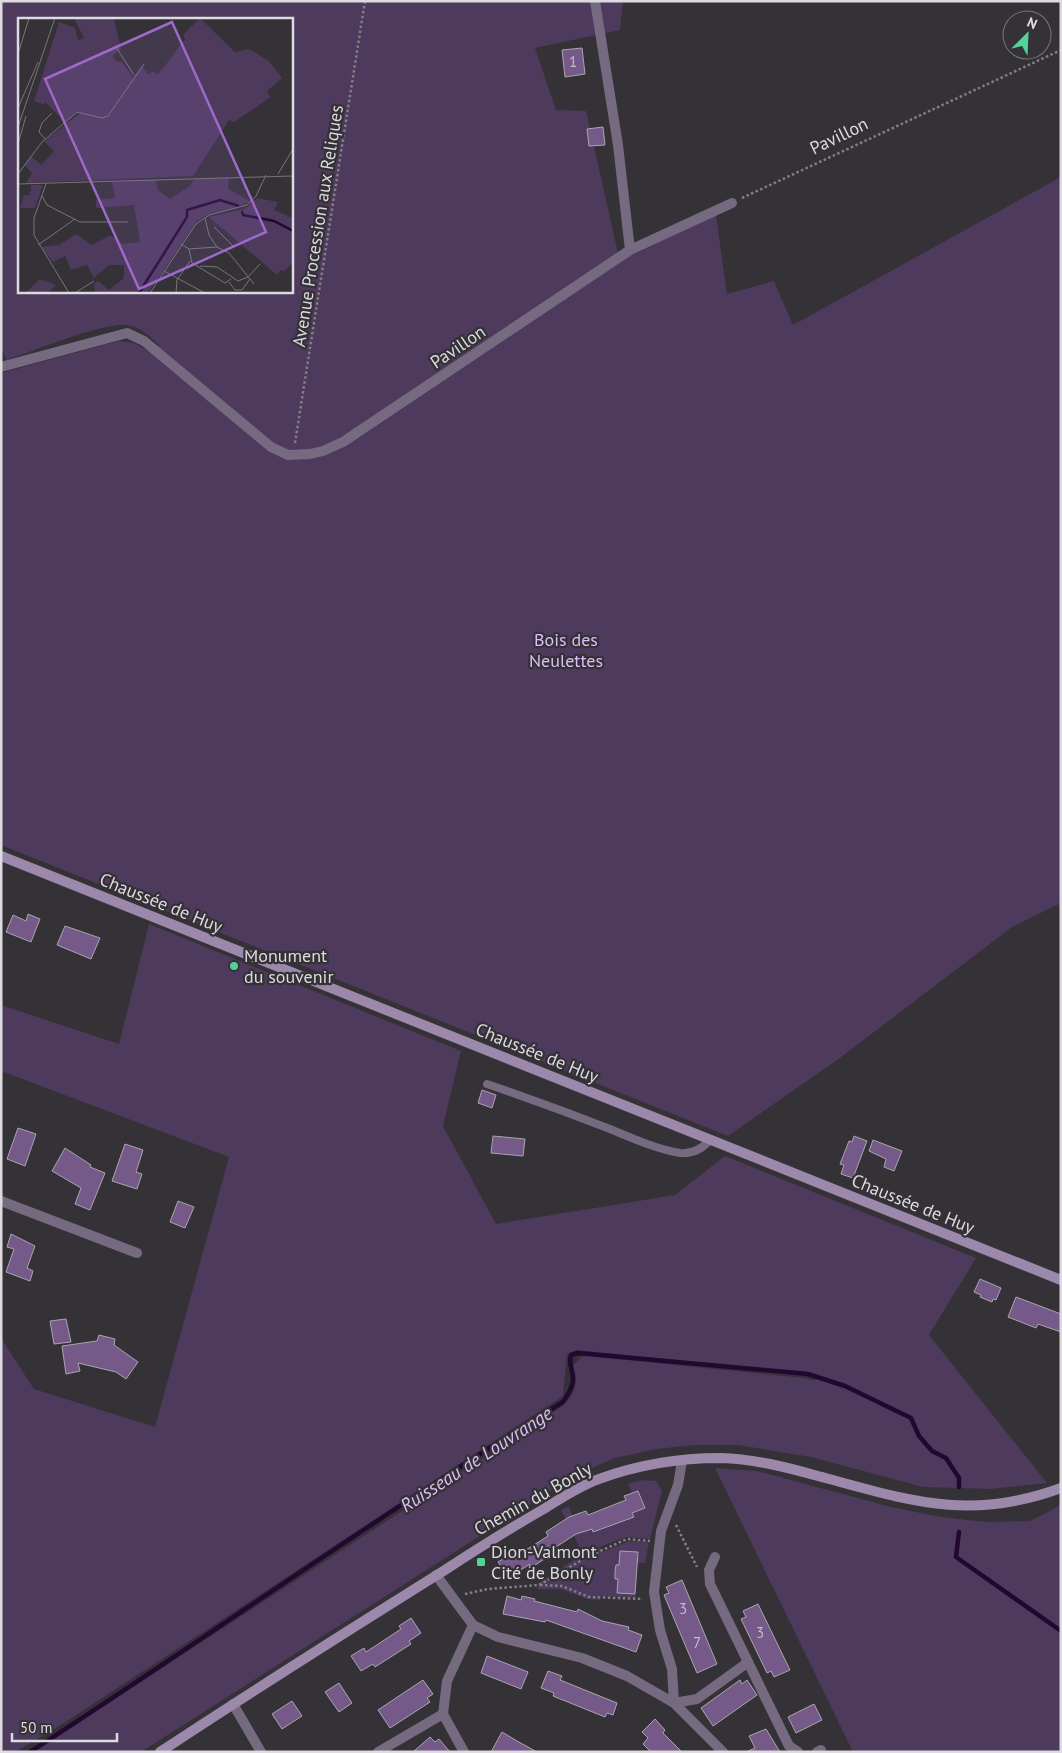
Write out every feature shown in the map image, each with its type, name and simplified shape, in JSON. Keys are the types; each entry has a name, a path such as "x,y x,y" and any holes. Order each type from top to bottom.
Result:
{"main road":[{"name":"Chaussée de Huy","path":"1,856 1061,1280"},
{"name":"Chemin du Bonly","path":"160,1752 436,1575 578,1488 598,1479 640,1467 682,1460 721,1458 752,1460 898,1498 952,1506 987,1507 1012,1503 1061,1488"}],"street":[{"path":"595,1 618,145 630,250"},
{"name":"Pavillon","path":"296,455 323,451 343,442 630,250 732,202"},
{"path":"1,367 121,332 133,334 144,341 266,443 281,452 296,455"},
{"path":"1,1201 137,1253"},
{"path":"674,1704 672,1669 660,1630 654,1592 660,1542 678,1485 682,1460"},
{"path":"715,1557 710,1570 710,1584 789,1746 798,1752"},
{"path":"436,1575 473,1625 498,1637 605,1665 674,1704 722,1752"},
{"path":"464,1752 443,1714 446,1681 473,1625"},
{"path":"674,1704 697,1699 747,1663"},
{"path":"233,1704 261,1752"},
{"path":"378,1752 443,1714"}],"lane":[{"path":"487,1084 536,1100 632,1138 679,1152 692,1152 703,1148 710,1140"}],"path":[{"name":"Avenue Procession aux Reliques","path":"296,455 295,443 365,1"},
{"name":"Pavillon","path":"732,202 1061,50"},
{"path":"669,1510 700,1572 710,1584"},
{"path":"539,1585 589,1556 626,1539 660,1542"},
{"path":"452,1599 470,1592 539,1585 562,1586 589,1597 655,1600"}],"green space":[{"name":"Bois des Neulettes","path":"1,1 623,1 620,30 535,48 556,110 586,111 620,262 636,251 716,215 727,294 774,281 793,325 1061,177 1061,903 1012,927 840,1058 728,1136 1,845 1,373 118,341 134,343 148,351 159,345 148,335 131,326 115,326 100,328 67,338 6,360 1,346"},
{"path":"149,924 461,1051 443,1126 496,1224 675,1195 725,1156 976,1258 929,1335 1047,1483 991,1489 923,1487 811,1457 738,1445 694,1445 657,1449 615,1458 574,1476 141,1752 34,1752 562,1406 575,1388 576,1377 573,1366 581,1357 588,1356 804,1378 815,1381 817,1376 808,1373 576,1350 567,1354 563,1396 61,1725 15,1752 1,1752 1,1338 34,1389 155,1427 229,1157 1,1071 1,1005 119,1044"},
{"path":"715,1468 757,1471 891,1507 941,1517 986,1522 1030,1521 1061,1505 1061,1752 853,1752"},
{"path":"642,1480 656,1481 662,1491 650,1539 626,1537 599,1547 603,1552 629,1541 649,1542 645,1563 637,1563 638,1552 620,1551 619,1565 616,1565 617,1593 635,1594 636,1598 601,1596 600,1600 587,1599 561,1589 538,1589 538,1584 543,1580 583,1554 561,1510 569,1506 578,1533 592,1529 593,1532 633,1517 632,1513 645,1508 639,1491 632,1493 628,1484"}],"building":[{"path":"582,48 585,74 565,77 562,50"},
{"path":"603,127 605,145 589,146 587,129"},
{"path":"28,914 40,919 31,942 6,932 13,915 26,921"},
{"path":"65,926 100,938 91,959 57,945"},
{"path":"482,1090 496,1095 492,1108 478,1103"},
{"path":"18,1128 36,1134 25,1166 7,1159"},
{"path":"493,1136 525,1139 523,1156 491,1153"},
{"path":"854,1136 867,1141 853,1178 841,1174 844,1165 840,1164 849,1141 852,1142"},
{"path":"873,1140 902,1151 894,1171 884,1167 886,1159 869,1151"},
{"path":"125,1144 143,1150 136,1172 142,1174 137,1189 112,1181"},
{"path":"65,1148 91,1165 90,1167 105,1173 90,1210 75,1204 81,1188 52,1171"},
{"path":"178,1201 194,1207 185,1228 170,1222"},
{"path":"11,1234 35,1246 27,1268 33,1271 30,1281 6,1272 14,1249 7,1247"},
{"path":"980,1279 1001,1288 996,1300 993,1299 992,1302 974,1292"},
{"path":"1016,1297 1061,1314 1061,1332 1038,1324 1036,1328 1008,1317"},
{"path":"66,1319 71,1342 54,1344 50,1321"},
{"path":"99,1335 115,1339 114,1345 138,1362 126,1379 116,1372 78,1363 80,1371 66,1374 62,1346 97,1341"},
{"path":"638,1491 645,1508 632,1513 634,1517 593,1532 592,1529 576,1534 556,1547 559,1550 529,1569 530,1564 508,1578 498,1562 511,1554 513,1558 537,1543 548,1536 546,1532 569,1517 586,1511 588,1515 626,1500 624,1496"},
{"path":"620,1551 638,1552 635,1594 617,1593 618,1579 615,1579 615,1571 616,1565 619,1565"},
{"path":"682,1580 717,1664 697,1673 664,1595 669,1593 666,1587"},
{"path":"507,1596 521,1600 522,1596 577,1612 578,1609 602,1621 629,1627 628,1630 642,1635 636,1652 546,1620 545,1622 503,1614"},
{"path":"758,1604 790,1670 774,1677 771,1671 767,1673 741,1619 746,1617 743,1611"},
{"path":"411,1618 421,1633 409,1641 411,1644 375,1667 373,1664 361,1671 351,1656 364,1648 366,1652 401,1629 399,1626"},
{"path":"487,1656 528,1672 521,1689 481,1673"},
{"path":"548,1671 562,1676 560,1680 617,1703 613,1715 607,1713 605,1717 553,1696 554,1693 541,1688"},
{"path":"423,1680 433,1694 427,1698 430,1702 390,1728 378,1710"},
{"path":"740,1680 742,1684 747,1680 757,1695 713,1726 701,1708"},
{"path":"339,1683 352,1703 339,1712 325,1692"},
{"path":"292,1701 302,1716 282,1729 272,1714"},
{"path":"814,1704 822,1720 796,1733 788,1717"},
{"path":"655,1719 665,1730 663,1733 682,1752 651,1752 643,1744 648,1738 642,1732"},
{"path":"766,1729 780,1752 746,1752 755,1748 749,1736"},
{"path":"502,1732 517,1741 537,1752 491,1752"},
{"path":"430,1737 435,1742 439,1739 450,1752 413,1752"}],"waterway":[{"name":"Ruisseau de Louvrange","path":"30,1752 429,1487 563,1402 573,1382 571,1355 578,1353 808,1374 845,1386 911,1418 919,1436 932,1451 946,1458 959,1478 959,1487"},
{"name":"Ruisseau de Louvrange","path":"959,1532 956,1557 1061,1631"}],"place":[{"name":"Monument du souvenir","path":"234,966"},
{"name":"Dion-Valmont Cité de Bonly","path":"481,1562"}]}
